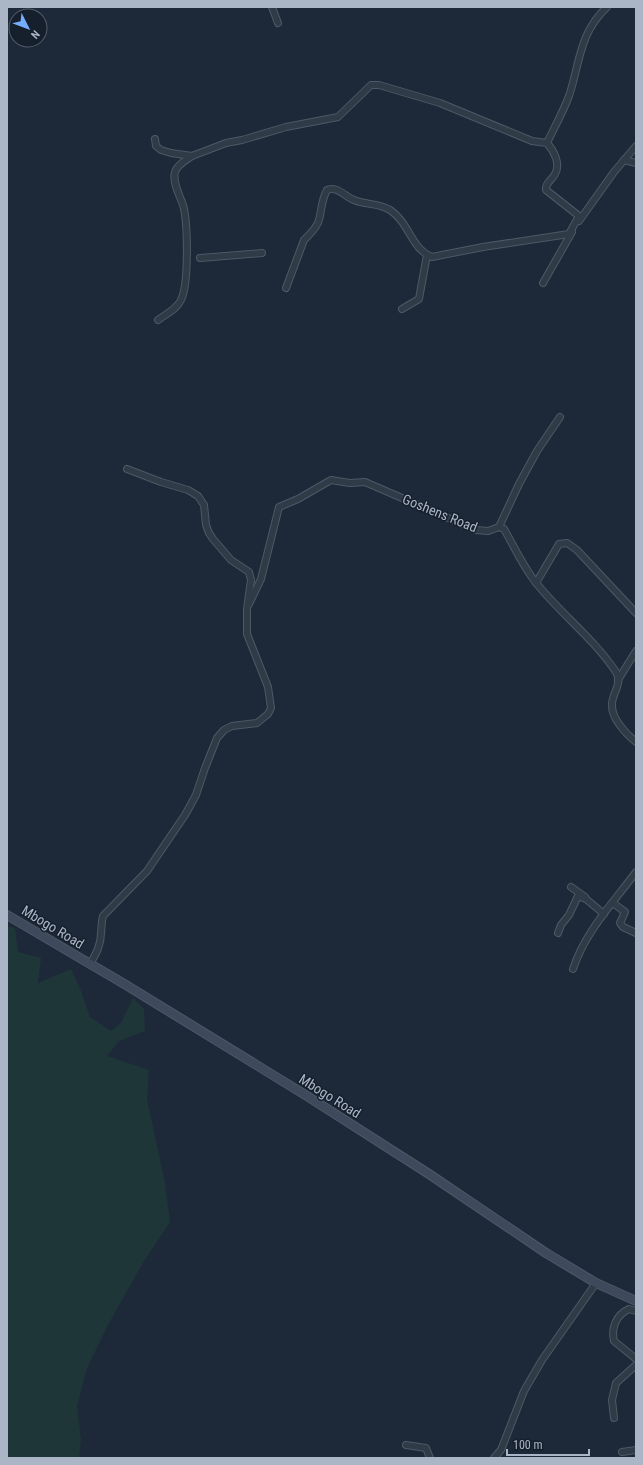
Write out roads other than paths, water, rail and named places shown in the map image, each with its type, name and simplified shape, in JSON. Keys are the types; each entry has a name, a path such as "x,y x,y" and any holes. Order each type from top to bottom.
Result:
{"main road":[{"name":"Mbogo Road","path":"7,915 300,1092 429,1174 546,1253 596,1283 636,1301"}],"street":[{"path":"272,7 278,23"},
{"path":"547,143 569,97 581,49 592,25 607,7"},
{"path":"158,320 178,306 185,283 187,242 185,214 174,173 177,167 192,156 226,143 242,140 286,127 338,118 371,85 379,85 440,103 532,141 547,143 551,148 558,164 556,173 546,186 546,190 579,216 569,234 483,247 432,257 427,255 416,245 400,218 390,210 354,200 332,188 327,190 323,196 319,222 310,235 304,240 286,288"},
{"path":"155,139 156,146 161,150 192,156"},
{"path":"543,283 585,212 636,146"},
{"path":"624,160 636,163"},
{"path":"200,258 262,253"},
{"path":"402,309 419,299 427,255"},
{"path":"500,528 519,484 537,451 560,417"},
{"path":"90,964 99,948 101,922 103,916 148,871 185,815 196,795 205,768 218,738 224,730 232,726 257,723 268,714 270,708 268,687 248,634 247,609 251,575 245,568 231,560 213,539 206,525 204,505 198,496 188,490 127,470"},
{"name":"Goshens Road","path":"247,609 261,579 279,507 332,480 350,484 365,482 476,530 488,531 500,528 504,529 525,567 536,583 563,614 596,646 617,674 618,680"},
{"path":"536,583 559,544 566,543 577,550 636,613"},
{"path":"636,651 618,680 612,704 618,721 636,742"},
{"path":"573,969 584,943 636,872"},
{"path":"571,887 587,898 599,910 609,909"},
{"path":"558,933 578,896 586,900 604,914"},
{"path":"613,903 625,912 620,923 623,927 636,933"},
{"path":"498,1457 524,1392 542,1360 596,1283"},
{"path":"636,1311 629,1309 619,1317 612,1333 614,1341 636,1359"},
{"path":"614,1418 612,1400 616,1383 636,1365"},
{"path":"406,1445 426,1448 430,1458"},
{"path":"622,1452 636,1450"}]}
